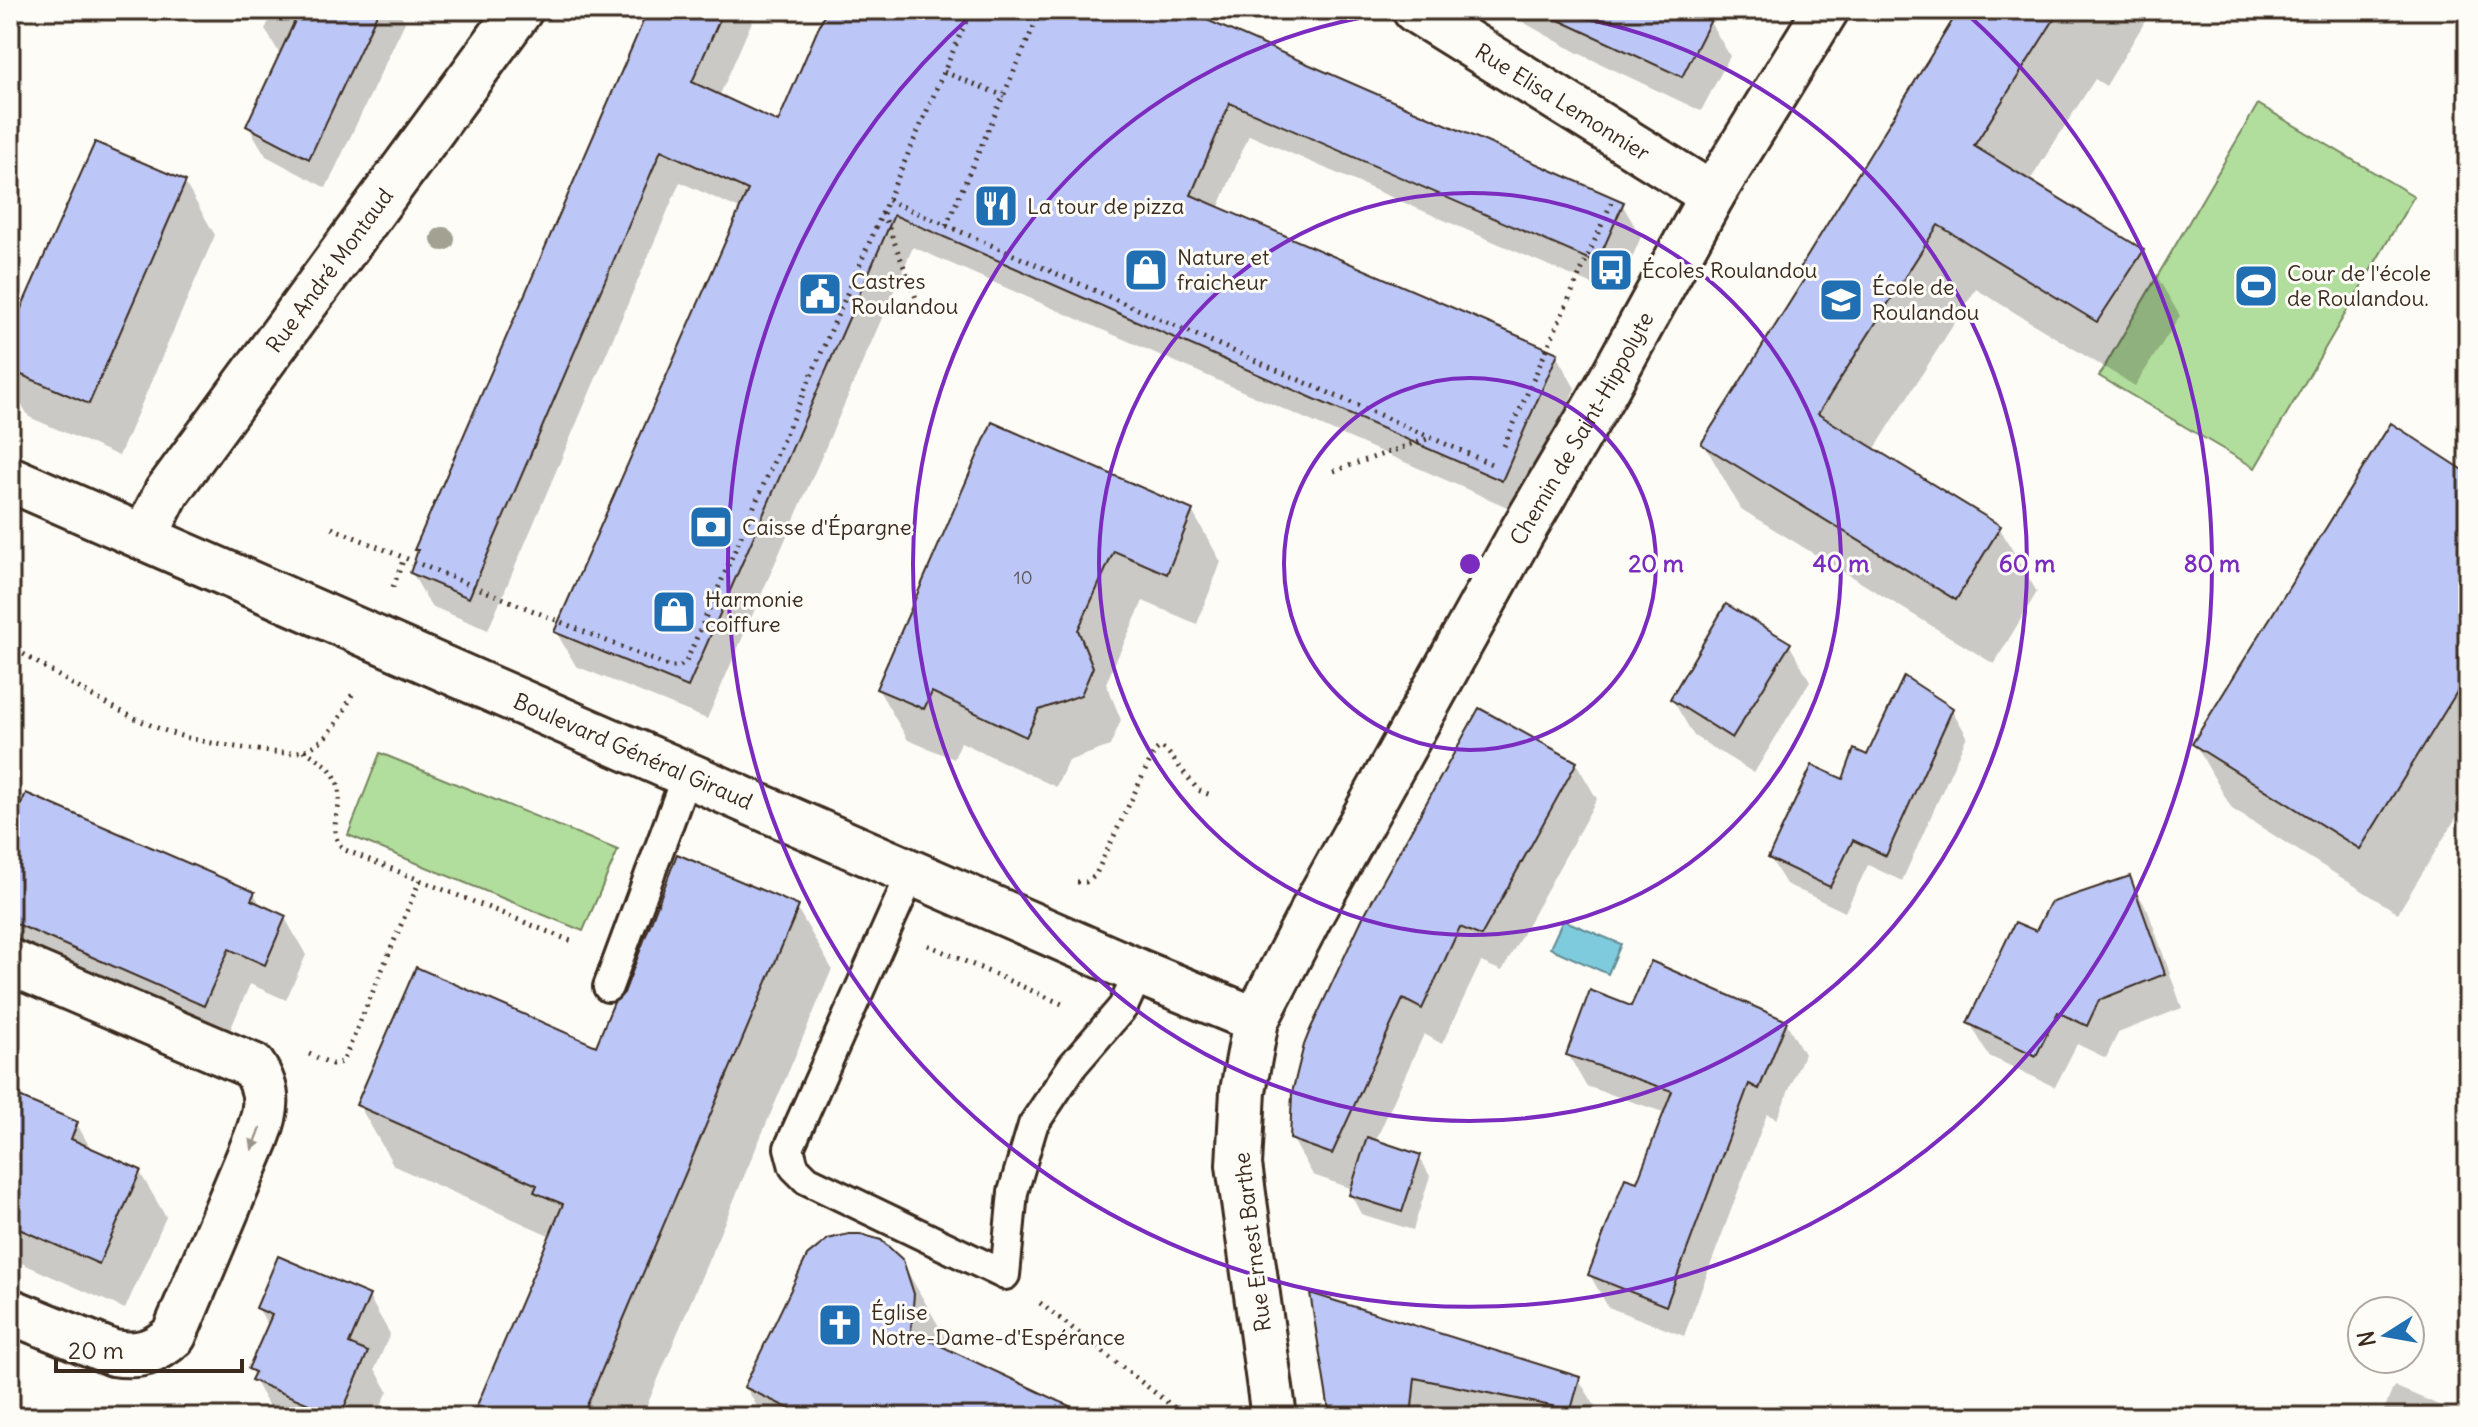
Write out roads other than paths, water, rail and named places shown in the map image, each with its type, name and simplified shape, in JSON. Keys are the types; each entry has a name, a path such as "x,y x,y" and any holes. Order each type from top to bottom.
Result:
{"street":[{"name":"Rue André Montaud","path":"145,536 167,492 520,10"},
{"name":"Rue Elisa Lemonnier","path":"1415,10 1712,195"},
{"name":"Chemin de Saint-Hippolyte","path":"1256,1020 1522,532 1606,389 1712,195 1826,10"},
{"name":"Boulevard Général Giraud","path":"10,479 1139,972 1256,1020"},
{"path":"10,962 253,1066 264,1081 266,1100 264,1120 174,1335 162,1347 146,1354 130,1356 113,1353 10,1311"},
{"name":"Rue Ernest Barthe","path":"1256,1020 1243,1091 1239,1165 1274,1417"}],"lane":[{"path":"608,987 687,774"},
{"path":"912,872 789,1148 794,1167 807,1180 1005,1275 1013,1192 1033,1125 1073,1065 1123,1007 1139,972"}],"water":[{"path":"1563,920 1621,944 1608,974 1550,948"}],"place":[{"name":"La tour de pizza","path":"996,206"},
{"name":"Nature et fraicheur","path":"1146,270"},
{"name":"Écoles Roulandou","path":"1611,270"},
{"name":"Cour de l'école de Roulandou.","path":"2256,286"},
{"name":"Castres Roulandou","path":"820,294"},
{"name":"École de Roulandou","path":"1841,300"},
{"name":"Caisse d'Épargne","path":"711,527"},
{"name":"Harmonie coiffure","path":"674,612"},
{"name":"Église Notre-Dame-d'Espérance","path":"840,1325"}]}
